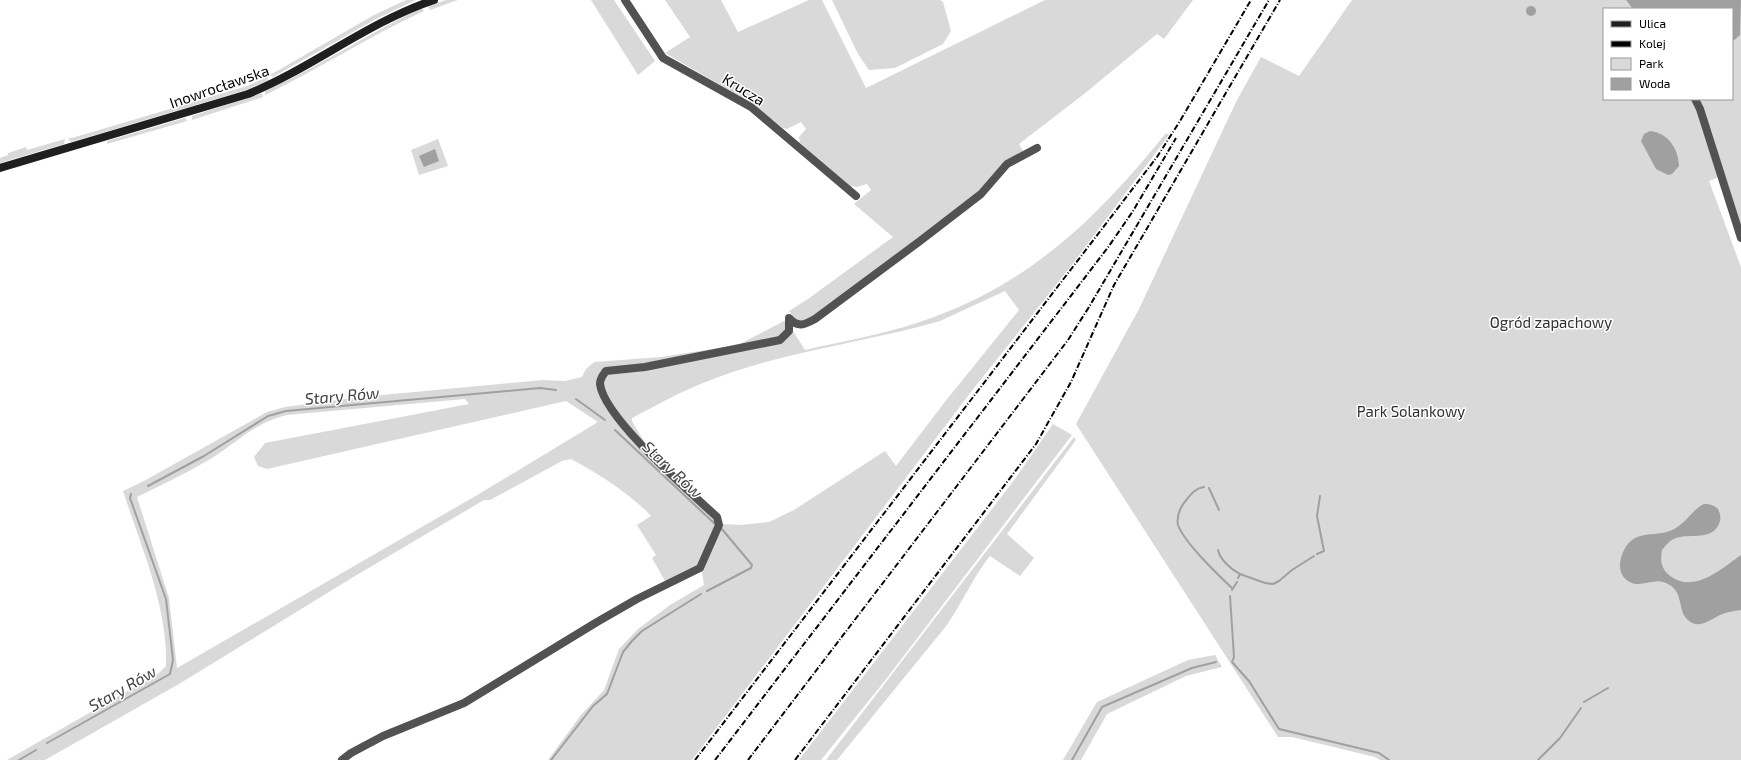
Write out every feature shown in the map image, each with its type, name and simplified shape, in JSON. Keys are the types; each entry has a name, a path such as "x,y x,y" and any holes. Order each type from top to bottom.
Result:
{"main road":[{"name":"Inowrocławska","path":"0,168 248,94 286,77 379,24 434,0"}],"street":[{"name":"Krucza","path":"625,0 664,58 751,107 856,196"},
{"path":"1696,100 1700,109 1741,238"},
{"path":"342,760 351,753 383,736 464,704 597,622 637,599 700,568 719,525 717,517 667,470 618,420 600,385 601,378 606,371 645,367 780,340 789,331 789,318 795,325 800,326 815,319 981,194 1007,164 1037,148"}],"green space":[{"path":"406,0 416,0 376,19 273,77 270,75 374,15"},
{"path":"446,0 458,0 430,10 428,6"},
{"path":"591,0 614,0 655,61 638,75"},
{"path":"665,0 721,0 738,32 809,0 822,0 866,88 1045,0 1193,0 1164,39 1157,34 1084,94 1019,144 1023,151 982,188 813,318 797,322 789,311 808,299 893,237 854,204 871,190 867,184 857,187 850,186 800,143 799,137 806,129 801,122 787,129 783,128 753,104 665,53 690,37"},
{"path":"832,0 940,0 943,2 951,31 943,44 895,68 869,70 858,54"},
{"name":"Park Solankowy","path":"1352,0 1741,0 1741,226 1725,175 1709,181 1741,267 1741,760 1380,760 1375,757 1292,737 1278,737 1076,424 1139,309 1237,100 1261,57 1299,76"},
{"path":"422,8 424,11 265,95 265,91 285,82 382,28"},
{"path":"268,77 267,81 246,90 71,142 68,138 244,87"},
{"path":"262,93 263,97 192,120 192,116"},
{"path":"185,118 187,121 107,144 107,141"},
{"path":"1166,133 1169,135 1071,266 974,388 692,760 548,760 581,715 604,690 619,649 638,629 670,605 704,585 702,572 722,524 740,525 769,522 794,510 885,451 896,466 944,403 1019,310 1005,291 940,321 895,333 784,357 730,373 685,391 632,418 632,421 646,445 714,519 716,526 699,566 665,581 652,558 656,555 637,525 651,516 624,492 602,477 571,459 562,461 490,500 484,500 355,576 179,684 45,760 7,760 159,673 166,666 163,621 158,599 123,491 144,481 267,412 285,407 361,397 543,380 565,381 582,377 586,369 594,362 661,357 738,345 786,320 805,350 902,328 970,302 1003,284 1034,264 1063,242 1090,217 1141,163","holes":["465,399 469,404 265,443 254,457 258,466 267,469 566,401 598,422 479,494 177,668 169,598 137,497 205,462 253,429 274,419 287,415"]},
{"path":"65,139 64,144 0,163 0,158 8,155 8,153 26,147 27,150"},
{"path":"438,139 448,166 419,175 411,150"},
{"path":"1053,424 1072,435 887,678 821,760 799,760 1015,479"},
{"path":"1074,437 1076,440 1007,534 1034,558 1020,576 990,556 947,625 837,760 826,760"},
{"path":"1215,655 1222,667 1186,676 1107,714 1081,760 1063,760 1097,702 1188,660"}],"water":[{"path":"1626,0 1741,0 1740,35 1733,41 1733,8 1632,8"},
{"path":"1529,6 1533,6 1535,7 1535,15 1529,16 1526,13 1526,9"},
{"path":"1650,131 1656,132 1667,138 1677,153 1679,166 1672,174 1668,175 1656,169 1641,141 1644,134"},
{"path":"435,149 439,161 424,167 419,156"},
{"path":"1704,504 1711,505 1718,509 1720,521 1717,528 1713,532 1701,536 1682,537 1672,540 1662,550 1661,560 1663,567 1669,575 1678,580 1688,582 1697,581 1716,573 1741,555 1741,610 1725,613 1704,623 1696,624 1692,623 1684,616 1678,594 1675,589 1670,585 1659,581 1634,584 1625,579 1622,575 1620,563 1624,550 1634,538 1667,532 1674,529"}],"waterway":[{"name":"Stary Rów","path":"148,486 204,456 268,416 286,411 540,388 556,390"},
{"name":"Stary Rów","path":"576,399 605,420"},
{"name":"Stary Rów","path":"615,430 715,524"},
{"path":"1204,487 1194,491 1183,505 1178,514 1178,525 1181,532 1194,549 1232,588"},
{"path":"1209,488 1219,510"},
{"name":"Stary Rów","path":"47,743 170,674 173,660 166,599 130,498 131,494"},
{"path":"1317,554 1324,551 1317,516 1320,496"},
{"name":"Stary Rów","path":"707,591 751,568 752,565 721,528"},
{"path":"1218,550 1219,554 1227,564 1240,574"},
{"path":"1238,578 1240,574 1265,583 1273,584 1314,556"},
{"path":"1232,590 1237,582"},
{"name":"Stary Rów","path":"551,760 593,706 607,694 623,652 632,641 642,631 701,594"},
{"path":"1230,596 1234,657 1232,662 1249,681 1279,729 1379,753 1389,760"},
{"path":"1072,760 1102,707 1192,668 1216,662"},
{"path":"1584,702 1608,688"},
{"path":"1538,760 1560,738 1581,708"},
{"name":"Stary Rów","path":"19,760 36,750"}],"railway":[{"path":"695,760 1157,157 1180,121 1251,0"},
{"path":"748,760 1068,340 1089,307 1269,0"},
{"path":"795,760 1036,444 1071,382 1114,285 1280,0"},
{"path":"715,760 1109,246 1133,211 1176,138"}],"park label":[{"name":"Ogród zapachowy","path":"1551,322"}]}
